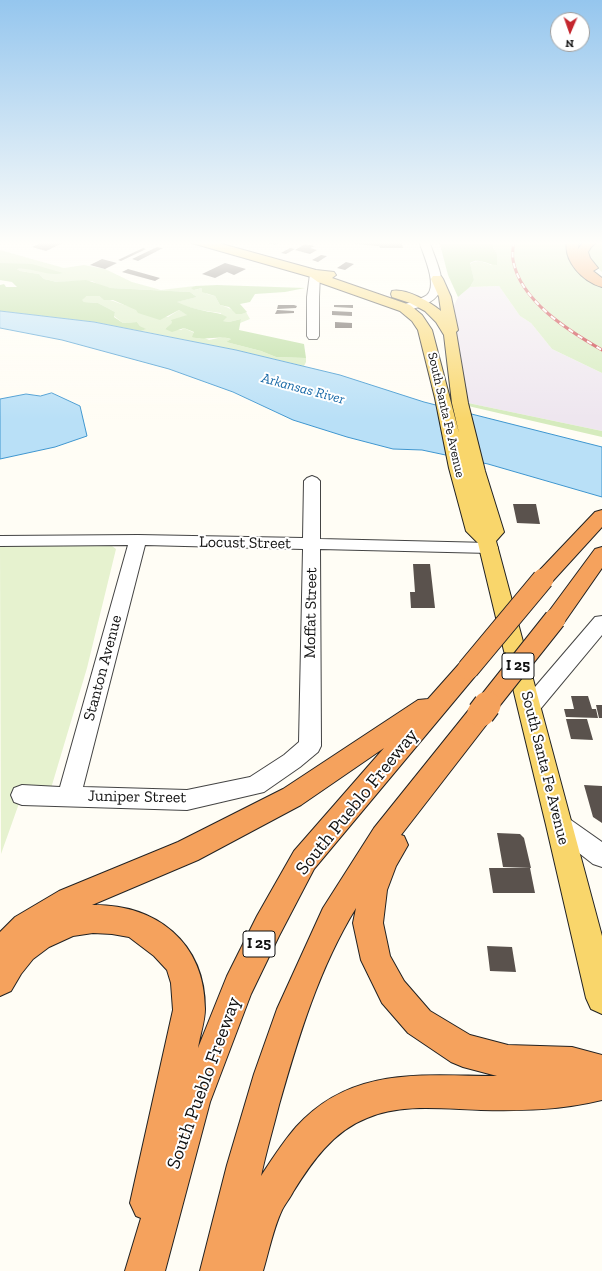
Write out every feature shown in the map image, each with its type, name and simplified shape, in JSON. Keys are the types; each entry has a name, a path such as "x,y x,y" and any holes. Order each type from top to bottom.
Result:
{"highway":[{"name":"South Pueblo Freeway","path":"145,1271 193,1102 238,987 268,926 304,860 348,806 460,679 543,579 600,518"},
{"name":"I 25","path":"220,1271 245,1165 271,1074 293,1009 333,918 384,837 555,619 602,553"},
{"path":"0,953 26,927 69,901 188,851 292,797 460,679"},
{"path":"460,740 384,860 373,890 368,923 376,960 393,992 419,1022 463,1050 508,1062 572,1064 602,1072"},
{"path":"0,980 16,955 47,931 88,919 132,923 151,934 171,949 183,967 188,987 188,1010 136,1271"},
{"path":"243,1271 267,1201 297,1152 314,1131 335,1115 353,1105 374,1098 394,1094 423,1092 528,1093 583,1088 602,1083"}],"main road":[{"path":"384,300 405,308"},
{"path":"405,300 419,302"},
{"path":"415,300 430,308 448,330"},
{"name":"South Santa Fe Avenue","path":"446,300 449,314 448,330 460,403 476,471 494,532 488,544"},
{"name":"South Santa Fe Avenue","path":"405,308 417,318 425,330 443,398 458,468 476,531 488,544 560,825 602,998"}],"street":[{"path":"313,300 313,336"},
{"path":"405,308 427,300"},
{"name":"Moffat Street","path":"310,746 312,481"},
{"name":"Locust Street","path":"0,541 138,540 312,544 488,544"},
{"name":"Stanton Avenue","path":"69,796 138,540"},
{"path":"530,707 602,622"},
{"name":"Juniper Street","path":"22,795 187,800 256,786 292,761 310,746"},
{"path":"560,825 602,856"}],"shaded area":[{"path":"456,300 509,300 520,316 531,323 552,349 602,373 602,431 468,403 452,310"}],"green space":[{"path":"0,300 82,300 84,302 98,303 115,312 114,317 123,323 137,322 140,326 146,329 141,331 94,322 0,311"},
{"path":"81,300 112,300 133,308 168,317 179,310 188,315 171,321 173,323 165,329 181,330 184,328 209,340 223,337 231,339 226,342 261,351 276,357 306,358 306,362 304,366 236,350 141,331 145,329 137,322 123,323 114,316 115,312 98,303 84,302"},
{"path":"114,300 184,300 177,302 190,307 224,315 227,317 223,321 229,322 241,319 239,330 304,344 306,358 276,357 261,351 226,342 231,339 197,338 192,337 194,332 184,328 172,332 165,329 172,323 171,320 187,315 179,310 160,320 138,313 136,310"},
{"path":"183,300 217,300 220,305 242,314 246,312 250,319 240,323 241,319 229,322 222,321 221,313 192,308 176,302"},
{"path":"217,300 251,300 250,302 240,304 247,312 242,314 236,314 229,307 220,305"},
{"path":"509,300 602,300 602,373 552,349 531,323 520,316"},
{"path":"468,403 602,431 602,437 468,406"},
{"path":"0,546 112,546 116,549 87,668 49,795 22,795 1,854"}],"water":[{"name":"Arkansas River","path":"0,311 94,322 236,350 340,375 424,402 602,447 602,497 488,464 422,450 393,449 347,437 293,420 233,392 169,369 62,340 0,328"},
{"path":"52,393 80,406 87,436 55,447 0,459 0,399 26,394 40,396"}],"building":[{"path":"278,305 297,306 296,308 277,309"},
{"path":"334,305 353,305 353,308 334,307"},
{"path":"277,310 294,311 294,313 275,314"},
{"path":"332,311 352,312 352,316 332,315"},
{"path":"335,322 352,323 352,328 335,328"},
{"path":"513,504 536,504 540,524 517,523"},
{"path":"413,564 430,564 435,608 411,608 410,592 415,592"},
{"path":"571,696 588,696 592,709 596,709 598,718 566,717 564,709 574,709"},
{"path":"596,705 602,705 602,718 599,718"},
{"path":"566,719 587,719 593,740 571,739"},
{"path":"584,785 602,786 602,823 593,817"},
{"path":"497,833 520,834 524,838 531,868 503,867"},
{"path":"489,868 530,868 535,893 493,893"},
{"path":"487,946 512,947 516,972 490,971"}],"railway":[{"path":"535,300 561,324 602,350"}]}
